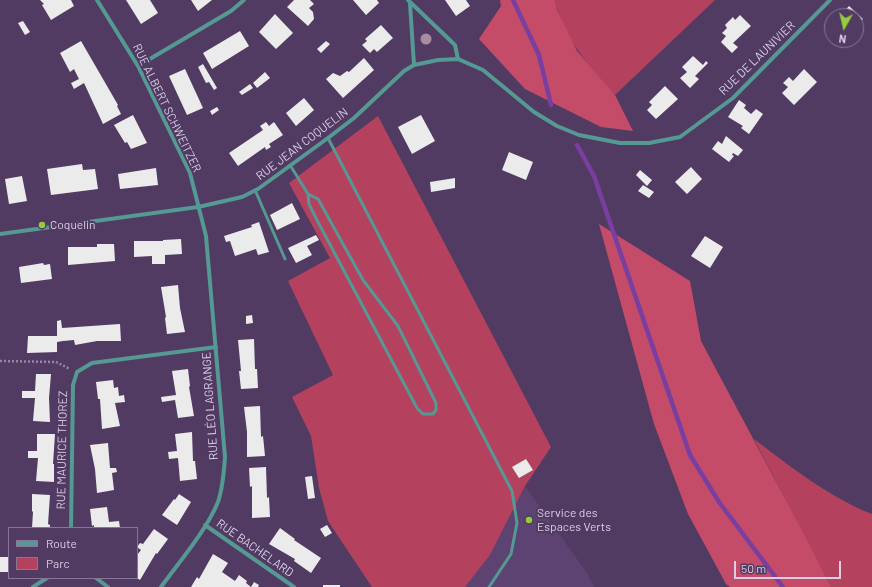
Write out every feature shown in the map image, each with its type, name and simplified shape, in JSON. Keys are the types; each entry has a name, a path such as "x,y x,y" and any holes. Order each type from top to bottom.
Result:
{"street":[{"name":"RUE ALBERT SCHWEITZER","path":"97,0 138,66 190,173 198,207"},
{"path":"138,66 231,11 244,0"},
{"name":"RUE DE LAUNIVIER","path":"579,135 620,143 649,143 680,137 733,98 830,0"},
{"path":"409,2 455,46 458,59"},
{"path":"409,2 414,65"},
{"name":"RUE JEAN COQUELIN","path":"0,234 198,207 242,197 255,190 328,138 414,65 438,60 458,59 483,70 534,112 557,126 579,135"},
{"name":"RUE LÉO LAGRANGE","path":"162,587 205,525 218,502 224,478 225,457 206,236 198,207"},
{"path":"77,372 92,363 216,348"},
{"name":"RUE MAURICE THOREZ","path":"71,527 73,385 77,372"},
{"name":"RUE BACHELARD","path":"205,525 294,587"},
{"path":"33,587 45,579"},
{"path":"97,579 108,587"}],"lane":[{"path":"328,138 512,491 517,523 511,554 489,587"},
{"path":"290,165 308,194 309,204 318,222 417,408 423,414 433,414 436,410 436,403 398,326 363,280 318,199 308,194"},
{"path":"255,190 285,259"}],"path":[{"path":"0,361 56,362 77,372"}],"shaded area":[{"path":"500,0 555,0 557,10 577,51 615,95 633,131 601,127 525,89 479,39 501,6"},
{"path":"599,224 690,281 701,341 831,587 730,587 726,584 688,514 654,424"},
{"name":"Service des Espaces Verts","path":"525,486 587,573 594,587 465,587 490,555"}],"green space":[{"path":"555,0 715,0 615,95 587,63 571,39 564,27"},
{"path":"378,116 551,447 525,486 490,555 465,587 372,587 328,521 319,488 311,436 292,397 333,375 288,281 330,258 289,183"},
{"path":"754,439 826,491 857,508 872,514 872,587 831,587"}],"building":[{"path":"40,0 71,0 74,6 51,20 42,5 44,4"},
{"path":"126,0 150,0 158,13 141,24"},
{"path":"191,0 212,0 198,11"},
{"path":"294,0 310,0 314,4 309,8 313,12 314,19 308,26 287,7"},
{"path":"353,0 377,0 379,3 366,15"},
{"path":"445,0 466,0 470,6 456,16"},
{"path":"275,14 293,33 276,49 259,32"},
{"path":"740,15 751,26 733,43 738,47 732,53 721,42 726,36 722,33 727,28 725,25 733,17 735,20"},
{"path":"23,21 30,32 25,35 18,23"},
{"path":"381,25 393,38 377,52 374,49 370,53 362,45 367,41 365,39"},
{"path":"240,31 249,46 212,69 203,53"},
{"path":"81,41 118,105 117,106 121,114 103,124 84,83 74,89 71,83 79,79 74,69 70,72 60,53"},
{"path":"326,41 330,44 321,53 317,49"},
{"path":"693,56 703,65 706,61 708,63 695,76 699,79 690,88 680,78 687,72 682,67"},
{"path":"364,58 374,70 343,98 326,79 333,73 340,76 347,71 349,72"},
{"path":"203,64 217,88 214,90 209,82 206,83 198,67"},
{"path":"185,69 203,108 187,115 169,76"},
{"path":"804,69 817,82 794,105 782,93 788,87 783,83 789,77 793,81"},
{"path":"265,72 270,78 257,88 253,83"},
{"path":"250,84 253,88 242,95 239,92"},
{"path":"665,86 678,99 656,119 647,110 652,105 649,102"},
{"path":"304,98 314,110 296,126 286,113"},
{"path":"739,100 746,105 744,108 751,114 756,109 763,114 749,134 741,128 743,126 728,117"},
{"path":"217,107 219,110 212,115 210,111"},
{"path":"133,115 147,143 131,149 127,142 125,143 114,125"},
{"path":"421,115 435,141 412,154 398,127"},
{"path":"266,122 269,126 274,122 283,135 269,144 271,147 266,150 265,147 238,166 229,153 263,130 260,126"},
{"path":"726,136 743,150 738,156 733,153 732,155 734,156 729,162 712,149 718,141 722,144"},
{"path":"509,152 533,162 526,180 502,170"},
{"path":"82,164 83,170 95,169 98,189 51,195 47,169"},
{"path":"691,167 702,179 687,194 675,182"},
{"path":"156,168 158,185 120,189 118,174"},
{"path":"640,170 652,180 647,186 636,175"},
{"path":"22,176 27,201 9,204 5,179"},
{"path":"455,178 455,188 431,192 430,182"},
{"path":"643,185 654,192 649,198 638,191"},
{"path":"292,203 300,219 277,230 270,215"},
{"path":"259,222 269,252 258,255 256,249 235,256 230,241 226,242 224,236 252,227 251,225"},
{"path":"316,235 319,240 307,246 312,255 296,263 288,248"},
{"path":"705,236 723,247 710,268 691,256"},
{"path":"181,239 182,254 165,255 165,264 152,264 152,256 134,257 134,241 163,241"},
{"path":"97,244 114,244 115,261 68,265 68,247 97,247"},
{"path":"43,263 44,265 50,264 52,279 21,283 19,267"},
{"path":"178,285 180,308 185,332 167,334 161,287"},
{"path":"252,315 253,323 246,324 246,316"},
{"path":"61,320 62,328 120,324 121,341 97,341 75,345 74,340 63,341 57,342 57,352 27,353 28,336 57,336 57,321"},
{"path":"254,339 255,369 257,369 258,388 241,389 238,340"},
{"path":"188,369 189,387 194,416 178,418 175,400 162,402 161,397 176,395 172,371"},
{"path":"36,374 51,374 49,398 50,422 33,421 35,398 22,398 22,391 35,391"},
{"path":"113,380 114,388 118,387 119,396 124,395 125,402 115,403 120,426 102,429 100,399 98,399 96,382"},
{"path":"260,406 261,437 263,436 265,456 247,457 247,432 244,407"},
{"path":"192,432 193,461 195,461 197,479 180,481 178,458 169,459 168,452 177,451 175,434"},
{"path":"37,434 55,434 53,464 54,482 36,481 38,458 28,458 28,451 37,451"},
{"path":"108,443 110,468 116,468 117,472 112,473 114,490 97,493 95,469 90,445"},
{"path":"526,459 533,470 519,478 512,467"},
{"path":"266,467 267,498 269,497 270,517 252,518 252,486 250,487 249,468"},
{"path":"312,476 315,498 308,499 305,477"},
{"path":"32,494 50,495 48,524 50,527 32,527"},
{"path":"179,494 191,502 177,525 162,515"},
{"path":"107,507 109,522 119,521 120,527 92,526 90,509"},
{"path":"327,525 332,533 325,537 320,529"},
{"path":"280,528 295,539 294,540 321,558 311,573 294,561 295,559 269,544"},
{"path":"154,529 168,539 157,554 156,553 140,580 138,579 138,554 141,550 138,546 140,543 143,544"},
{"path":"213,554 228,563 222,572 235,581 239,575 247,581 246,583 251,587 191,587 197,577 199,579"},
{"path":"0,557 8,557 8,572 0,572"},
{"path":"254,582 259,585 258,587 251,587"},
{"path":"323,585 340,585 340,587 323,587"}],"waterway":[{"path":"513,0 539,55 551,105"},
{"path":"577,145 594,176 690,455 719,502 783,587"}],"place":[{"name":"Coquelin","path":"42,225"},
{"name":"Service des Espaces Verts","path":"529,520"}]}
